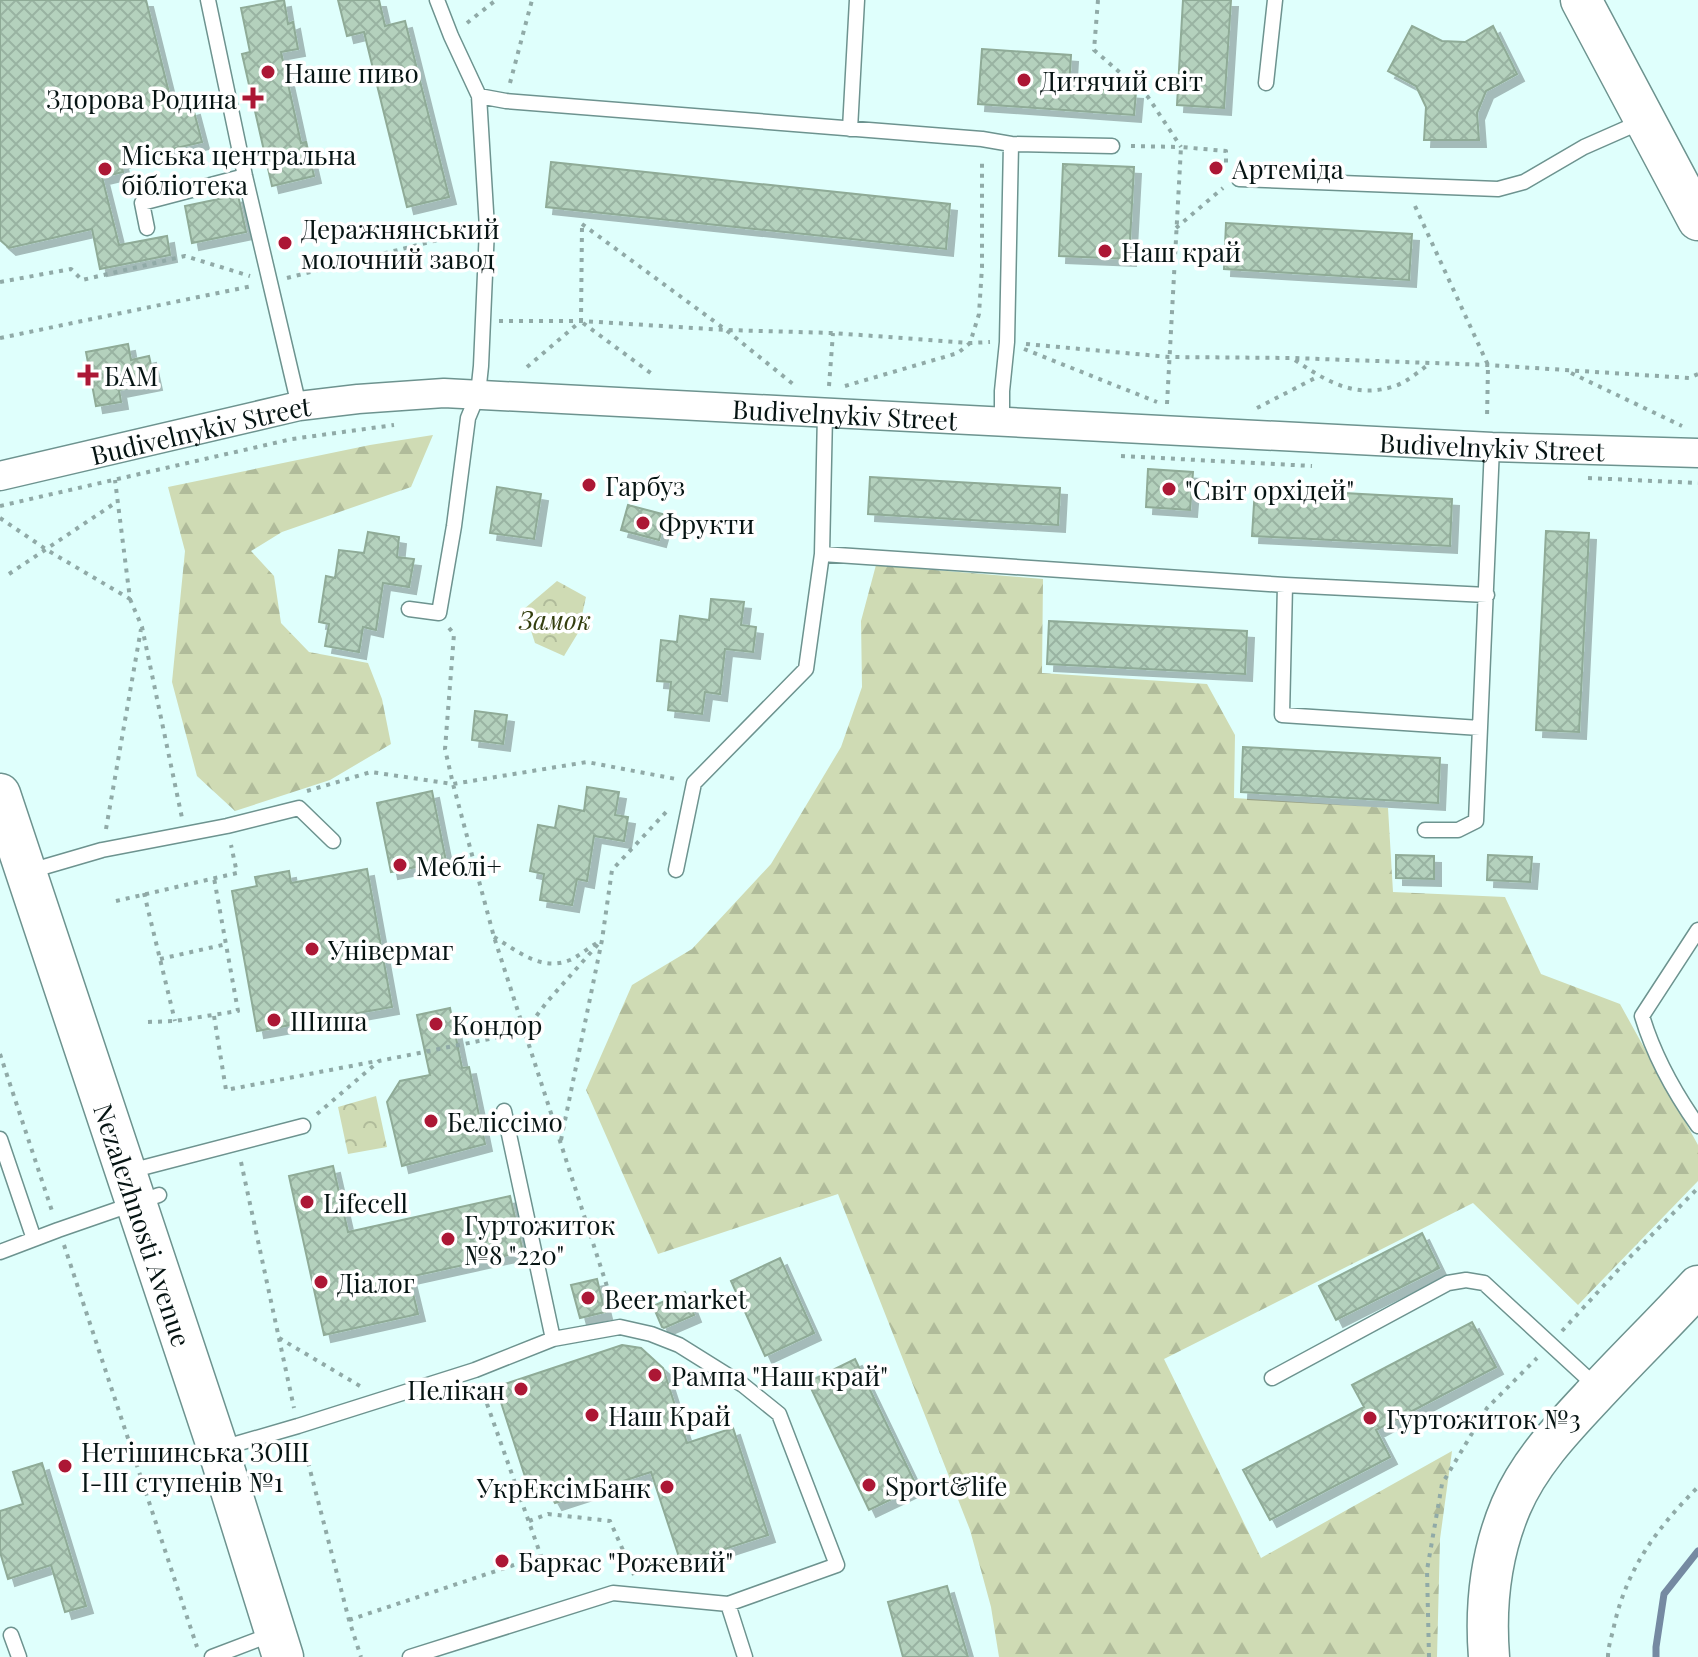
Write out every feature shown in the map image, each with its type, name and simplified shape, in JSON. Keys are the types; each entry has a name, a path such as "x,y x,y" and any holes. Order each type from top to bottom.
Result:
{"main road":[{"path":"1581,0 1698,220"},
{"name":"Nezalezhnosti Avenue","path":"0,794 140,1190 279,1645"},
{"path":"1489,1657 1488,1625 1493,1567 1511,1505 1522,1484 1542,1454 1599,1389 1698,1286"}],"street":[{"name":"Budivelnykiv Street","path":"0,476 299,406 408,394 827,402 1002,421 1490,433 1695,442"}],"lane":[{"path":"208,0 299,406"},
{"path":"409,609 439,613 468,418 478,394 483,321 487,228 479,96 437,0"},
{"path":"850,129 857,0"},
{"path":"1266,83 1275,0"},
{"path":"479,96 506,101 982,139 1011,144 1112,146"},
{"path":"1232,176 1498,189 1524,182 1584,147 1645,120"},
{"path":"1002,421 1007,342 1011,144"},
{"path":"147,228 142,203 245,176"},
{"path":"676,870 694,783 806,669 822,554 827,402"},
{"path":"1425,830 1458,830 1476,821 1487,595 1490,433"},
{"path":"822,554 1285,585 1487,595"},
{"path":"1285,585 1282,715 1480,728"},
{"path":"26,873 102,850 227,826 299,808 333,841"},
{"path":"1698,930 1642,1016 1668,1079 1698,1126"},
{"path":"504,1111 553,1339"},
{"path":"0,1252 58,1230 237,1143 303,1126"},
{"path":"0,1139 34,1239"},
{"path":"1272,1378 1448,1283 1466,1280 1484,1283 1599,1389"},
{"path":"218,1449 475,1370 553,1339 620,1327 679,1345 743,1385 779,1414 837,1565 728,1604 613,1593 410,1657"},
{"path":"728,1604 745,1657"},
{"path":"11,1635 19,1657"},
{"path":"212,1657 279,1645"}],"path":[{"path":"451,36 496,0"},
{"path":"506,101 532,0"},
{"path":"1007,342 1166,406 1181,147 1148,97 1094,50 1098,0"},
{"path":"843,386 958,353 970,343 979,314 982,267 982,139"},
{"path":"1112,146 1226,151 1232,176"},
{"path":"1176,228 1225,186"},
{"path":"1406,186 1488,365 1490,433"},
{"path":"527,367 581,321 582,224 726,330 795,386"},
{"path":"0,338 269,282 487,228"},
{"path":"0,282 71,269 82,280 185,256 269,282"},
{"path":"483,321 581,321 970,343 1007,342 1169,357 1488,365 1689,378 1698,374"},
{"path":"581,321 652,374"},
{"path":"827,402 833,333"},
{"path":"1293,358 1319,376 1346,389 1375,390 1398,385 1429,364"},
{"path":"1567,372 1695,442"},
{"path":"1257,408 1319,376"},
{"path":"115,480 130,599 142,627 186,833"},
{"path":"9,574 118,501"},
{"path":"0,518 130,599"},
{"path":"439,613 454,634 445,749 453,784 494,937 620,1327"},
{"path":"102,850 142,627"},
{"path":"297,794 371,772 453,784 587,762 694,783"},
{"path":"560,1142 602,940 612,870 694,783"},
{"path":"116,901 237,873 227,826"},
{"path":"148,1022 238,1011 214,878"},
{"path":"144,893 175,1021"},
{"path":"494,937 549,966 570,960 602,940"},
{"path":"214,1016 226,1090 379,1061 524,1032 602,940"},
{"path":"160,959 227,944"},
{"path":"0,1054 200,1657"},
{"path":"303,1126 379,1061"},
{"path":"237,1143 298,1426 361,1657"},
{"path":"1429,1657 1427,1570 1442,1484 1487,1408 1698,1188"},
{"path":"279,1338 383,1399"},
{"path":"349,1620 541,1556 475,1370"},
{"path":"1608,1657 1618,1608 1635,1566 1651,1540 1698,1487"},
{"path":"529,1521 548,1514 610,1521 633,1568 639,1596"}],"green space":[{"path":"433,435 411,487 282,532 251,551 274,576 281,623 309,652 368,663 382,699 391,744 330,780 235,811 197,776 172,682 185,551 168,487"},
{"path":"876,565 1043,579 1042,673 1207,684 1235,735 1234,798 1388,808 1393,892 1505,897 1541,974 1620,1004 1698,1145 1698,1181 1578,1305 1473,1203 1164,1359 1261,1558 1452,1451 1440,1539 1437,1657 999,1657 991,1607 970,1530 838,1194 658,1254 586,1090 632,985 692,949 771,864 841,747 862,687 861,621"},
{"name":"Замок","path":"557,581 586,597 578,633 564,656 535,643 524,609"},
{"path":"376,1096 387,1147 348,1154 338,1107"}],"building":[{"path":"0,0 146,0 174,113 193,108 202,142 121,161 123,172 102,177 119,245 167,236 170,255 100,269 92,229 9,248 0,240"},
{"path":"284,0 288,24 293,22 298,49 281,52 301,143 306,142 314,176 272,186 242,54 250,52 241,8"},
{"path":"338,0 379,0 385,26 405,21 449,197 407,207 364,32 347,36"},
{"path":"1183,0 1231,0 1224,108 1177,105"},
{"path":"1412,26 1442,41 1465,42 1493,26 1517,74 1486,91 1477,113 1479,140 1424,140 1426,107 1416,86 1388,71"},
{"name":"Дитячий світ","path":"982,49 1071,55 1069,88 1136,92 1134,115 978,104"},
{"path":"551,162 950,204 946,249 546,207"},
{"path":"1063,164 1134,167 1129,259 1059,256"},
{"path":"238,195 246,232 192,243 185,206"},
{"path":"1226,223 1412,234 1409,280 1224,269"},
{"path":"128,344 131,360 149,356 155,383 119,390 121,402 96,406 86,352"},
{"name":"\"Світ орхідей\"","path":"1148,469 1193,472 1190,510 1146,507"},
{"path":"870,477 1060,488 1058,525 868,514"},
{"path":"497,487 541,494 534,539 490,533"},
{"path":"1255,488 1452,499 1450,546 1252,536"},
{"name":"Фрукти","path":"628,505 666,515 659,540 621,530"},
{"path":"1546,531 1589,533 1579,732 1536,730"},
{"path":"368,532 399,537 397,557 414,559 409,587 383,583 376,630 363,627 359,652 325,646 329,624 319,622 326,576 335,578 339,550 364,553"},
{"path":"711,599 744,602 741,625 756,627 753,652 725,649 720,694 705,692 702,714 668,710 671,682 657,681 661,640 677,642 680,616 709,620"},
{"path":"1049,621 1247,631 1245,674 1047,664"},
{"path":"475,711 507,715 503,744 472,740"},
{"path":"1243,747 1440,758 1438,803 1241,792"},
{"path":"587,787 619,792 615,815 628,817 624,841 594,836 587,881 577,879 572,905 540,900 544,874 530,871 538,825 555,828 559,806 584,811"},
{"path":"432,791 446,861 391,872 377,803"},
{"path":"1396,855 1434,856 1434,879 1396,878"},
{"path":"1488,855 1532,857 1530,882 1487,880"},
{"name":"Універмаг","path":"367,869 392,1007 257,1031 232,891 257,886 255,877 289,871 291,883"},
{"path":"450,1008 462,1068 469,1067 485,1144 402,1166 387,1102 400,1081 430,1075 417,1015"},
{"name":"Гуртожиток №8 \"220\"","path":"333,1166 348,1232 510,1196 523,1252 409,1277 418,1314 324,1335 289,1176"},
{"path":"1422,1233 1439,1268 1336,1320 1319,1286"},
{"path":"780,1258 814,1333 765,1356 731,1281"},
{"name":"Beer market","path":"597,1279 605,1312 580,1318 571,1285"},
{"path":"685,1292 694,1315 662,1327 653,1306"},
{"name":"Гуртожиток №3","path":"1472,1322 1496,1367 1376,1430 1390,1457 1270,1520 1243,1470 1364,1407 1352,1385"},
{"name":"Наш Край","path":"622,1345 641,1348 663,1368 687,1443 733,1428 768,1535 681,1563 651,1472 555,1503 546,1487 530,1492 496,1387"},
{"path":"855,1359 917,1487 869,1510 808,1382"},
{"path":"42,1463 86,1606 65,1612 51,1565 8,1579 0,1552 0,1511 23,1504 13,1472"},
{"path":"947,1586 968,1657 903,1657 888,1602"}],"waterway":[{"path":"1656,1657 1664,1594 1698,1551"}],"place":[{"name":"Наше пиво","path":"268,72"},
{"name":"Дитячий світ","path":"1024,80"},
{"name":"Здорова Родина","path":"253,98"},
{"name":"Артеміда","path":"1216,168"},
{"name":"Міська центральна бібліотека","path":"105,169"},
{"name":"Деражнянський молочний завод","path":"285,243"},
{"name":"Наш край","path":"1105,251"},
{"name":"БАМ","path":"88,375"},
{"name":"Гарбуз","path":"589,485"},
{"name":"\"Світ орхідей\"","path":"1169,489"},
{"name":"Фрукти","path":"643,523"},
{"name":"Меблі+","path":"400,865"},
{"name":"Універмаг","path":"312,949"},
{"name":"Шиша","path":"274,1020"},
{"name":"Кондор","path":"436,1024"},
{"name":"Беліссімо","path":"431,1121"},
{"name":"Lifecell","path":"307,1202"},
{"name":"Гуртожиток №8 \"220\"","path":"448,1239"},
{"name":"Діалог","path":"321,1282"},
{"name":"Beer market","path":"588,1298"},
{"name":"Рампа \"Наш край\"","path":"655,1375"},
{"name":"Пелікан","path":"521,1389"},
{"name":"Наш Край","path":"592,1415"},
{"name":"Гуртожиток №3","path":"1370,1418"},
{"name":"Нетішинська ЗОШ І-ІІІ ступенів №1","path":"65,1466"},
{"name":"Sport&life","path":"869,1485"},
{"name":"УкрЕксімБанк","path":"667,1487"},
{"name":"Баркас \"Рожевий\"","path":"502,1561"}]}
